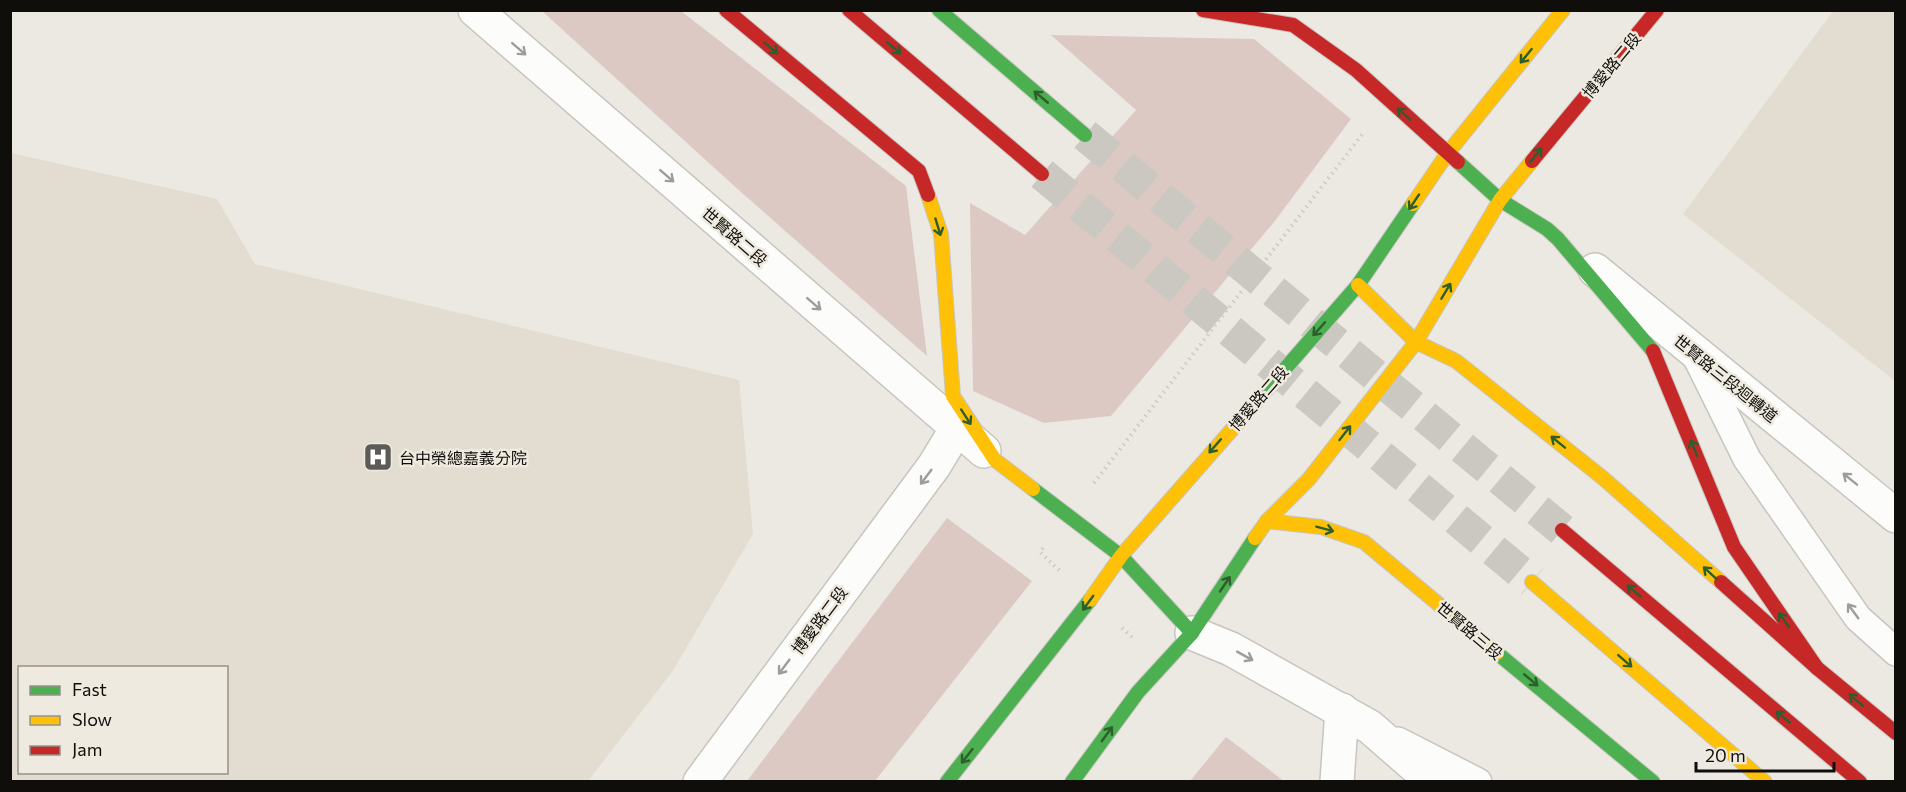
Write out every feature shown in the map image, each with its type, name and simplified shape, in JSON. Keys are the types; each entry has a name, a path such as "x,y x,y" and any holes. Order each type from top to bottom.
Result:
{"main road":[{"path":"726,10 919,171 941,234 953,396 995,460 1121,556 1192,633"},
{"path":"849,10 1042,174"},
{"path":"939,10 1085,135"},
{"path":"1203,10 1284,18 1356,70 1500,200 1547,229 1558,239 1656,354 1734,547 1817,668"},
{"name":"博愛路二段","path":"947,782 1080,614 1121,556 1358,285 1447,154 1563,10"},
{"name":"博愛路二段","path":"1072,782 1138,692 1192,633 1267,521 1310,479 1416,342 1500,200 1657,10"},
{"path":"1358,285 1416,342 1456,361 1603,478 1817,668 1896,733"},
{"name":"世賢路三段","path":"1267,521 1321,527 1364,542 1653,782"},
{"path":"1562,530 1860,782"},
{"path":"1532,582 1765,782"}],"street":[{"name":"世賢路二段","path":"475,10 995,460"},
{"name":"世賢路三段迴轉道","path":"1558,239 1896,516"},
{"name":"博愛路二段","path":"700,782 934,466 957,428"},
{"path":"1192,633 1231,649 1370,727 1433,782"},
{"path":"1337,782 1342,710"}],"lane":[{"path":"1694,352 1747,459 1858,618 1896,652"},
{"path":"1370,727 1478,782"}],"shaded area":[{"path":"542,11 681,11 906,186 927,356 732,184"},
{"path":"1833,11 1895,11 1895,381 1683,214"},
{"path":"1051,35 1254,39 1351,119 1274,222 1111,416 1044,423 973,391 970,203 1025,235 1136,110"},
{"name":"台中榮總嘉義分院","path":"11,153 217,199 255,264 739,380 753,534 672,672 588,781 11,781"},
{"path":"947,518 1032,581 875,781 747,781"},
{"path":"1226,737 1284,781 1190,781"}],"tunnel":[{"path":"1085,135 1562,530"},
{"path":"1042,174 1532,582"}],"traffic: fast":[{"path":"939,10 1085,135"},
{"path":"1458,162 1500,200 1547,229 1558,239 1653,351"},
{"path":"1243,417 1358,285 1413,204"},
{"path":"1033,489 1121,556 1192,633"},
{"path":"1072,782 1138,692 1192,633 1255,538"},
{"path":"947,782 1090,600"},
{"path":"1497,653 1653,782"}],"traffic: slow":[{"path":"1413,204 1447,154 1563,10"},
{"path":"1255,538 1267,521 1309,479 1416,342 1500,200 1532,161"},
{"path":"928,195 941,234 953,396 995,460 1033,489"},
{"path":"1358,285 1416,342 1456,361 1603,478 1721,582"},
{"path":"1090,600 1121,556 1243,417"},
{"path":"1267,521 1321,527 1364,542 1497,653"},
{"path":"1532,582 1765,782"}],"traffic: jam":[{"path":"726,10 919,171 928,195"},
{"path":"849,10 1042,174"},
{"path":"1203,10 1293,25 1356,70 1458,162"},
{"path":"1532,161 1657,10"},
{"path":"1653,351 1734,547 1817,668"},
{"path":"1562,530 1860,782"},
{"path":"1721,582 1817,668 1896,733"}],"place":[{"name":"台中榮總嘉義分院","path":"378,457"}]}
